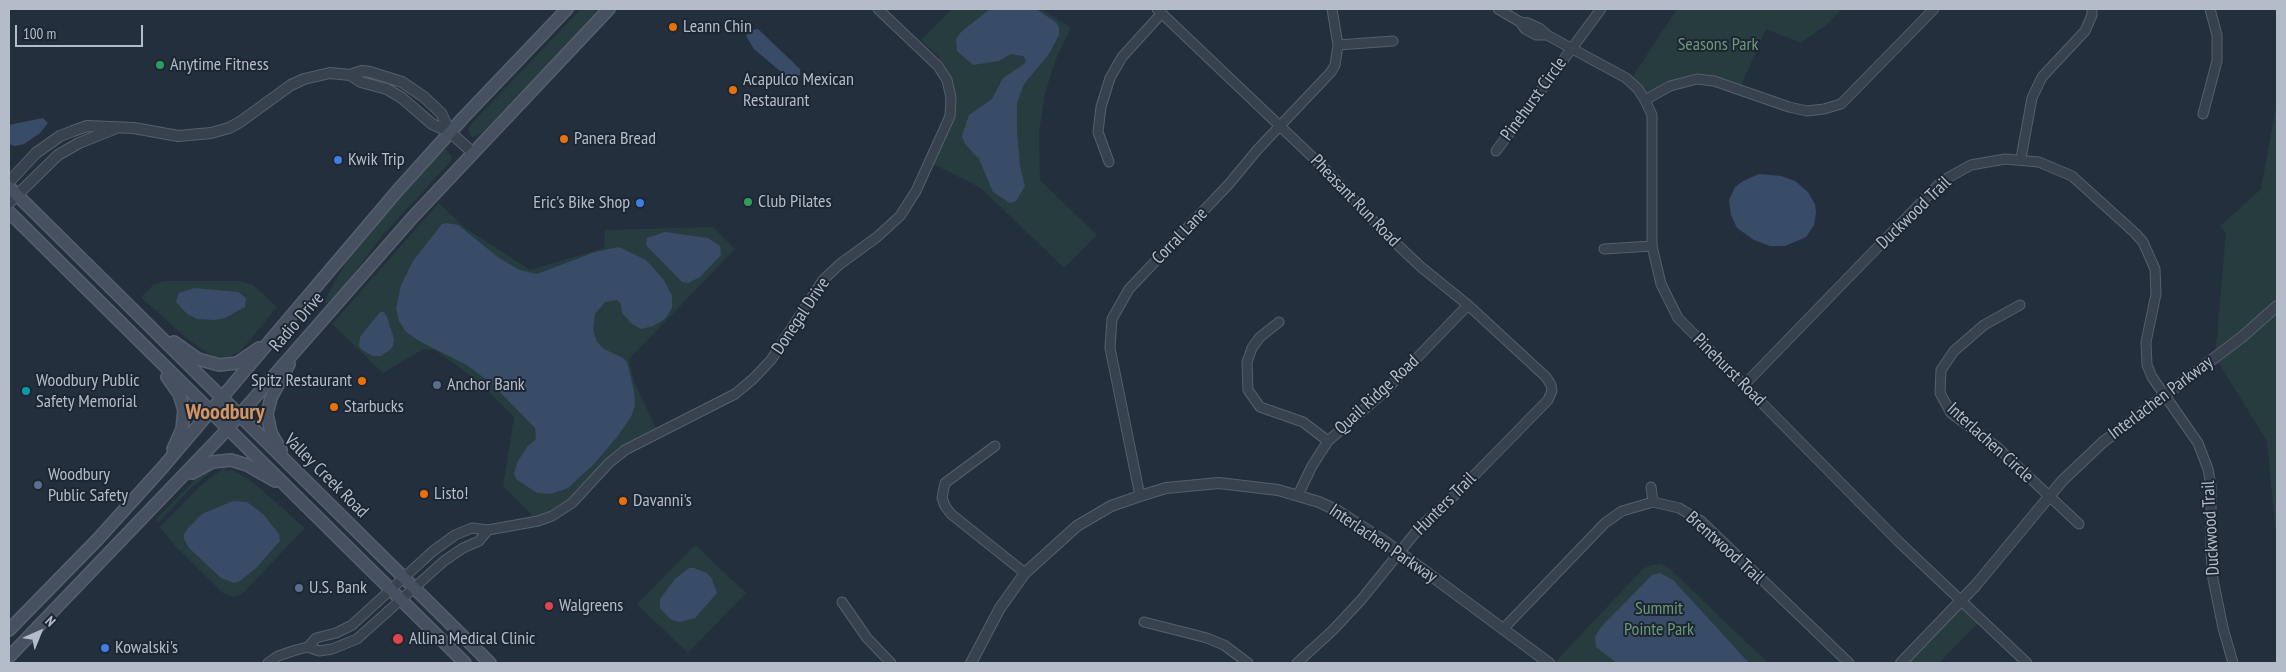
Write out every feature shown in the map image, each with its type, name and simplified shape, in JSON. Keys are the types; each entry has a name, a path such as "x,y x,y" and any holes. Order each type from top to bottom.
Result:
{"main road":[{"name":"Radio Drive","path":"9,630 98,539 163,467 450,132 567,9"},
{"name":"Radio Drive","path":"11,657 179,482 472,152 609,9"},
{"name":"Valley Creek Road","path":"12,195 144,321 490,663"},
{"name":"Valley Creek Road","path":"9,212 465,663"},
{"path":"144,321 194,357 217,365 241,361 282,328"},
{"path":"131,333 176,388 182,402 184,416 182,429 163,467"},
{"path":"297,473 273,438 267,416 271,398 300,345"},
{"path":"179,482 209,463 231,460 247,465 289,489"}],"street":[{"name":"Donegal Drive","path":"488,530 479,541 463,548 444,562 365,633 349,643 319,651 308,647 316,638 336,633 352,625 433,550 455,535 472,528 488,530 538,521 558,513 576,499 609,462 625,450 706,410 747,385 761,372 779,348 823,280 844,260 888,228 906,208 946,124 951,107 947,80 938,66 878,9"},
{"name":"Corral Lane","path":"1140,496 1110,348 1112,319 1129,289 1229,184 1279,125 1331,72 1335,65 1338,45 1332,9"},
{"name":"Pinehurst Road","path":"1498,9 1520,22 1534,25 1547,35 1626,78 1638,89 1652,115 1652,246 1661,284 1678,318 1960,601 2027,663"},
{"name":"Pinehurst Circle","path":"1496,151 1601,9"},
{"path":"1645,100 1670,86 1697,79 1714,81 1807,111 1841,104 1934,9"},
{"path":"2021,158 2032,98 2042,77 2085,31 2092,15 2092,9"},
{"path":"2203,114 2217,61 2217,34 2210,9"},
{"path":"1109,162 1098,132 1101,107 1110,78 1122,57 1160,11"},
{"name":"Pheasant Run Road","path":"1160,11 1324,168 1405,253 1468,305 1550,380 1552,391"},
{"path":"1338,45 1393,40"},
{"path":"9,182 36,153 60,136 87,126 134,128 178,136 211,133 229,128 240,122 277,94 304,79 330,73 350,75 362,71 370,72 392,78 410,87 441,113 450,132 472,152"},
{"path":"12,195 58,155 79,143 117,128"},
{"name":"Duckwood Trail","path":"1744,385 1942,181 1971,165 2021,158 2039,162 2072,176 2088,188 2143,242 2155,268 2157,281 2146,342 2147,365 2164,395 2198,443 2208,468 2212,486 2213,579 2222,628 2233,663"},
{"path":"1604,249 1652,246"},
{"name":"Quail Ridge Road","path":"1298,496 1312,466 1328,441 1384,392 1468,305"},
{"name":"Interlachen Circle","path":"2020,305 1984,325 1954,351 1941,370 1940,393 1951,413 1991,442 2048,496"},
{"name":"Interlachen Parkway","path":"1901,663 1976,585 2048,496 2103,442 2242,337 2277,306"},
{"path":"1279,322 1260,337 1252,348 1247,362 1248,390 1260,407 1303,422 1328,441"},
{"name":"Hunters Trail","path":"1297,663 1333,630 1361,600 1420,527 1458,492 1548,400 1552,391"},
{"path":"995,446 945,483 942,498 951,514 1025,573"},
{"name":"Interlachen Parkway","path":"971,663 1000,608 1025,573 1051,546 1077,526 1110,506 1166,488 1219,483 1251,485 1298,496 1319,502 1338,511 1399,553 1549,663"},
{"path":"1651,487 1653,502"},
{"path":"2048,496 2079,524"},
{"name":"Brentwood Trail","path":"1503,629 1605,523 1622,511 1653,502 1679,508 1701,522 1849,663"},
{"path":"842,602 867,638 891,663"},
{"path":"1144,622 1216,641 1239,654 1248,663"},
{"path":"268,663 284,654 308,647"}],"green space":[{"path":"581,9 598,9 599,11 481,134 473,137 470,135 468,130 472,123"},
{"path":"952,9 1041,9 1071,28 1056,59 1045,93 1039,133 1040,180 1097,235 1064,268 981,188 929,162 951,107 938,66 940,58 921,40"},
{"name":"Seasons Park","path":"1677,9 1842,9 1826,25 1801,43 1766,29 1739,90 1697,79 1645,100 1630,81"},
{"path":"2277,102 2277,544 2267,441 2215,357 2226,233 2220,226 2261,189"},
{"path":"446,149 452,157 451,161 382,236 342,289 328,304 324,301 349,257 442,150"},
{"path":"439,203 464,227 530,270 604,248 605,230 713,227 735,249 629,359 634,382 658,432 625,450 580,496 538,521 503,486 514,417 479,382 435,350 423,349 383,373 332,324"},
{"path":"163,281 239,281 253,285 277,307 240,352 225,358 213,357 186,338 141,297 153,285"},
{"path":"220,465 192,487 158,523 155,520 201,474"},
{"path":"225,467 226,471 230,471 230,469 249,479 305,528 242,594 234,597 223,593 176,547 160,527 199,487"},
{"path":"695,545 746,593 688,653 637,604"},
{"name":"Summit Pointe Park","path":"1661,564 1670,569 1768,663 1554,663 1643,569 1651,565"},
{"path":"1960,601 1981,620 1939,663 1901,663"}],"water":[{"path":"990,9 1036,9 1057,23 1059,28 1059,35 1049,54 1024,84 1017,103 1020,166 1025,186 1016,201 1010,203 993,192 979,159 965,144 962,136 969,115 992,99 1003,78 1024,64 1026,60 1023,56 1011,54 999,61 973,65 957,51 956,39 961,32"},
{"path":"758,29 800,69 800,75 792,78 786,76 754,49 746,36 752,30"},
{"path":"43,118 48,123 40,133 24,144 15,146 9,144 9,125"},
{"path":"1759,174 1781,176 1795,181 1808,192 1815,204 1816,213 1814,225 1806,237 1785,246 1770,246 1754,240 1737,228 1731,215 1729,200 1735,187"},
{"path":"442,224 458,225 499,258 520,270 537,274 595,252 619,247 646,260 664,280 672,296 672,308 665,319 653,326 641,329 632,324 622,313 621,304 617,300 605,302 595,314 593,330 597,342 604,349 623,358 627,362 634,391 635,405 631,417 617,437 594,464 568,488 551,494 537,493 516,479 514,473 518,461 527,447 536,439 535,428 492,384 467,365 421,342 406,332 399,321 396,309 401,285 413,261"},
{"path":"665,232 708,238 720,246 721,255 700,277 688,283 682,282 646,245 647,238"},
{"path":"194,288 238,292 246,298 245,307 225,318 215,320 197,319 187,314 176,302 179,293"},
{"path":"380,312 384,312 387,317 394,339 393,346 381,356 373,356 362,350 359,346 360,337"},
{"path":"233,501 247,502 263,514 279,534 280,541 256,568 240,581 234,583 221,578 189,548 184,539 184,534 189,527 202,514"},
{"path":"689,568 707,573 712,579 717,593 695,618 680,622 675,621 670,619 660,608 660,599 675,579"},
{"name":"Summit Pointe Park","path":"1660,573 1673,580 1749,663 1617,663 1596,647 1595,637 1601,627 1652,575"}],"place":[{"name":"Leann Chin","path":"673,27"},
{"name":"Anytime Fitness","path":"160,65"},
{"name":"Acapulco Mexican Restaurant","path":"733,90"},
{"name":"Panera Bread","path":"564,139"},
{"name":"Kwik Trip","path":"338,160"},
{"name":"Club Pilates","path":"748,202"},
{"name":"Eric's Bike Shop","path":"640,203"},
{"name":"Spitz Restaurant","path":"362,381"},
{"name":"Anchor Bank","path":"437,385"},
{"name":"Woodbury Public Safety Memorial","path":"26,391"},
{"name":"Starbucks","path":"334,407"},
{"name":"Woodbury Public Safety","path":"38,485"},
{"name":"Listo!","path":"424,494"},
{"name":"Davanni's","path":"623,501"},
{"name":"U.S. Bank","path":"299,588"},
{"name":"Walgreens","path":"549,606"},
{"name":"Allina Medical Clinic","path":"398,639"},
{"name":"Kowalski's","path":"105,648"}],"district":[{"name":"Woodbury","path":"225,413"}]}
